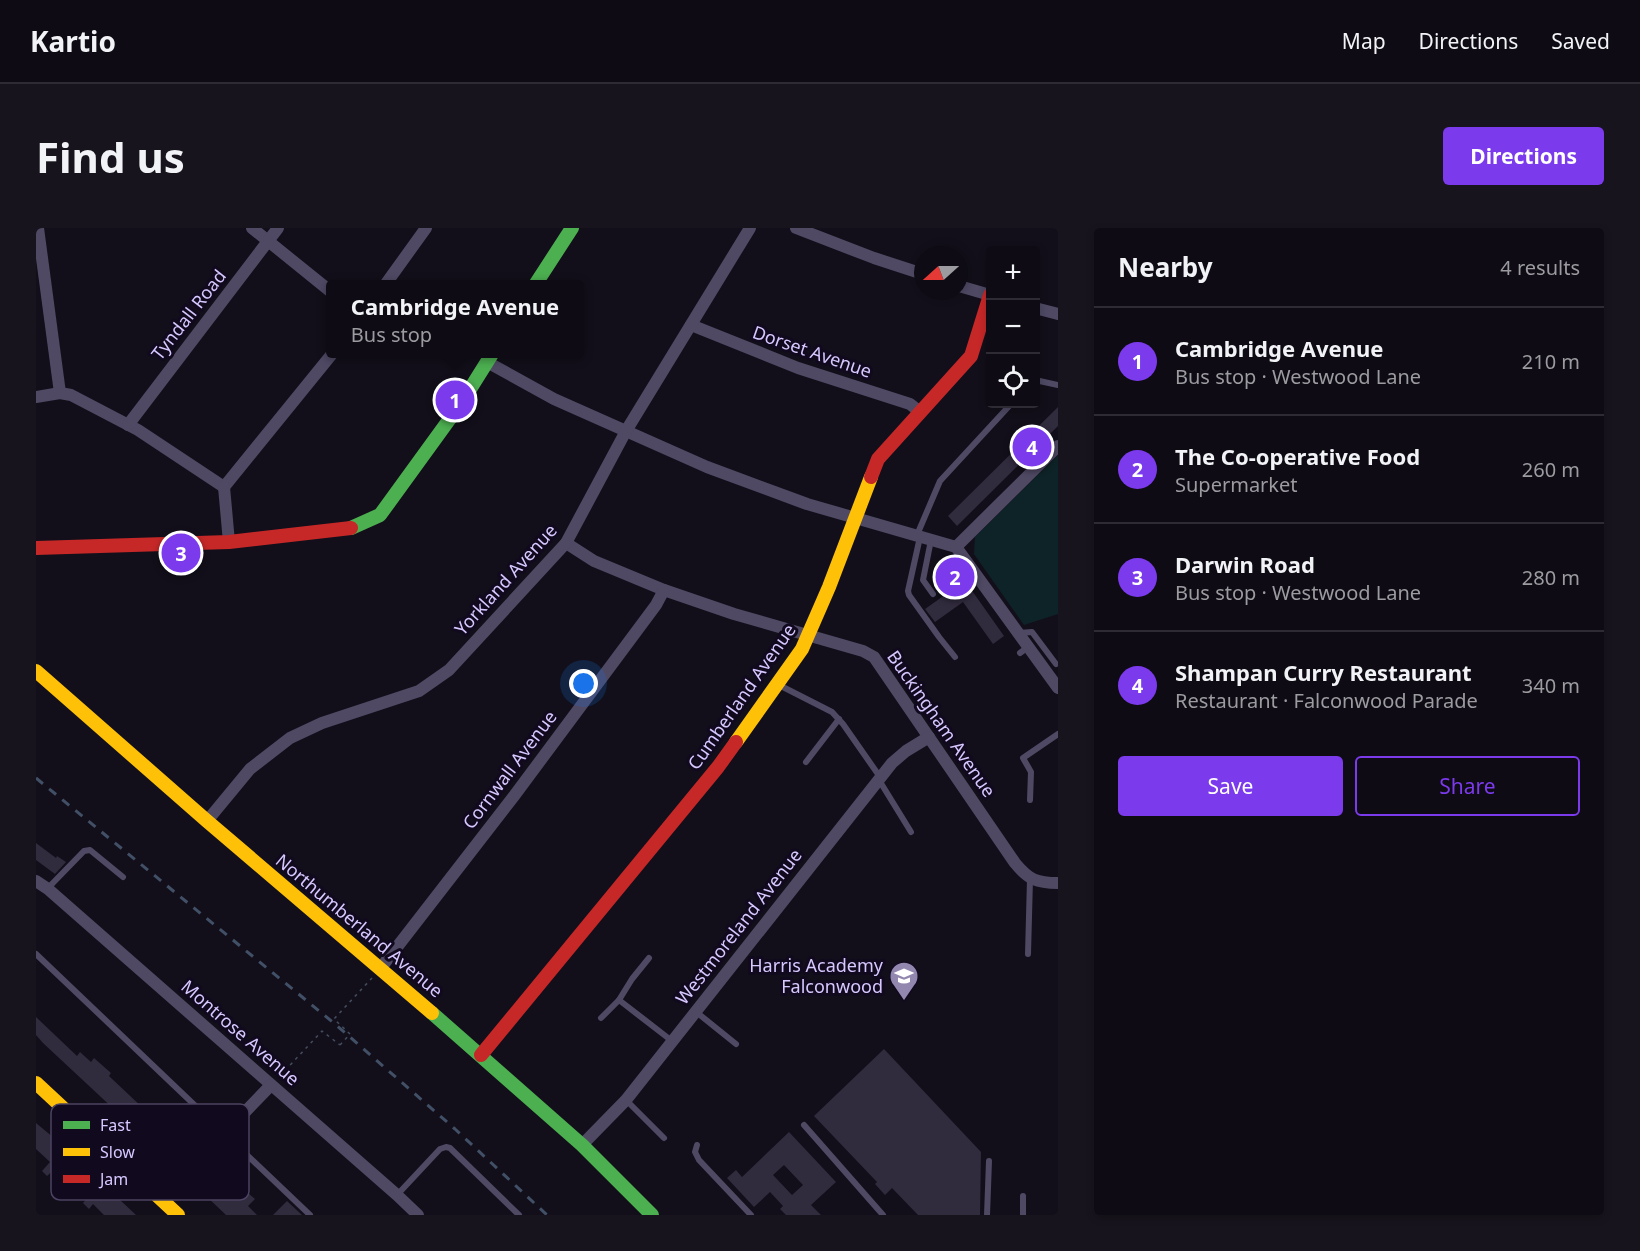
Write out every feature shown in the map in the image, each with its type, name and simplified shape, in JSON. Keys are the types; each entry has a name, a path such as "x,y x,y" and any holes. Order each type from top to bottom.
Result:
{"street":[{"path":"38,228 60,393"},
{"path":"252,228 326,288"},
{"name":"Tyndall Road","path":"128,425 278,228"},
{"path":"389,280 426,228"},
{"path":"538,280 572,228"},
{"name":"Yorkland Avenue","path":"207,820 250,768 290,738 322,723 418,691 448,670 566,543 626,431 750,228"},
{"path":"796,228 914,271"},
{"path":"968,289 986,294"},
{"name":"Cumberland Avenue","path":"481,1055 711,775 802,649 878,459 971,356 988,300"},
{"path":"1040,309 1058,314"},
{"name":"Dorset Avenue","path":"691,325 798,368 910,404 920,412"},
{"path":"228,542 224,487 329,358"},
{"path":"36,548 228,542 350,529 380,516 436,439 489,358 545,394 707,467 770,491 854,518 956,547 1018,633 1024,650 1058,688"},
{"path":"36,397 60,393 71,395 128,425 224,487"},
{"path":"956,547 1058,446"},
{"name":"Buckingham Avenue","path":"566,543 594,561 664,590 734,614 863,651 874,657 1015,863 1030,879"},
{"name":"Cornwall Avenue","path":"380,969 514,796 656,605 664,590"},
{"name":"Northumberland Avenue","path":"36,671 481,1055 582,1145 652,1215"},
{"name":"Westmoreland Avenue","path":"582,1145 626,1100 880,779 898,758 929,737"},
{"path":"1030,879 1038,882 1058,883"},
{"name":"Montrose Avenue","path":"36,882 48,889 418,1215"},
{"path":"36,1083 59,1104"},
{"path":"249,1108 271,1085"},
{"path":"162,1200 178,1215"}],"lane":[{"path":"1040,381 1058,385"},
{"path":"955,657 908,591 940,481 1007,408"},
{"path":"923,538 923,580 933,594"},
{"path":"1018,633 1032,633 1056,664"},
{"path":"777,684 832,712 839,719 880,779 911,832"},
{"path":"806,762 839,719"},
{"path":"1030,800 1031,772 1023,758 1058,735"},
{"path":"48,889 84,851 90,850 123,878"},
{"path":"1028,954 1030,879"},
{"path":"36,954 194,1104"},
{"path":"602,1018 619,1000 649,958"},
{"path":"619,1000 672,1042"},
{"path":"695,1011 736,1044"},
{"path":"626,1100 664,1138"},
{"path":"804,1125 884,1215"},
{"path":"697,1144 695,1152 699,1160 751,1215"},
{"path":"397,1195 440,1149 450,1148 519,1215"},
{"path":"249,1157 310,1215"},
{"path":"987,1215 989,1161"},
{"path":"1023,1196 1023,1215"}],"path":[{"path":"271,1085 322,1031 340,1045 350,1034 334,1019 380,969"}],"green space":[{"path":"1058,455 1058,614 1024,625 974,554 975,537"}],"building":[{"path":"1058,407 1058,426 957,526 948,516"},
{"path":"951,561 1004,636 993,644 963,602 935,622 925,609 949,592 935,573"},
{"path":"36,843 56,858 57,856 66,862 55,874 36,860"},
{"path":"36,1017 77,1056 80,1052 91,1062 94,1058 139,1104 108,1104 36,1035"},
{"path":"884,1049 981,1152 980,1215 918,1215 892,1188 885,1195 875,1184 877,1182 814,1116"},
{"path":"36,1123 51,1136 51,1172 47,1176 42,1171 50,1162 36,1149"},
{"path":"789,1132 836,1182 811,1205 821,1215 786,1215 780,1209 783,1206 770,1192 754,1207 727,1178 736,1170 742,1177","holes":["784,1165 803,1185 792,1195 773,1175"]},
{"path":"249,1194 255,1199 248,1206 257,1215 226,1215 211,1200 249,1200"},
{"path":"85,1200 120,1200 136,1215 104,1215 93,1204 89,1209 83,1203"},
{"path":"287,1201 302,1215 273,1215"}],"railway":[{"path":"36,778 335,1024 455,1129 547,1215"}],"traffic: fast":[{"path":"538,280 572,228"},
{"path":"351,528 380,515 462,402 490,358"},
{"path":"432,1013 582,1145 652,1215"}],"traffic: slow":[{"path":"736,742 802,649 829,587 871,477"},
{"path":"36,671 432,1013"},
{"path":"36,1083 59,1104"},
{"path":"162,1200 178,1215"}],"traffic: jam":[{"path":"871,477 878,459 971,356 988,300"},
{"path":"36,548 229,542 351,528"},
{"path":"481,1055 718,767 736,742"}],"place":[{"name":"Cambridge Avenue","path":"455,400"},
{"name":"Shampan Curry Restaurant","path":"1032,447"},
{"name":"Darwin Road","path":"181,553"},
{"name":"The Co-operative Food","path":"955,577"},
{"name":"Harris Academy Falconwood","path":"904,1002"}]}
